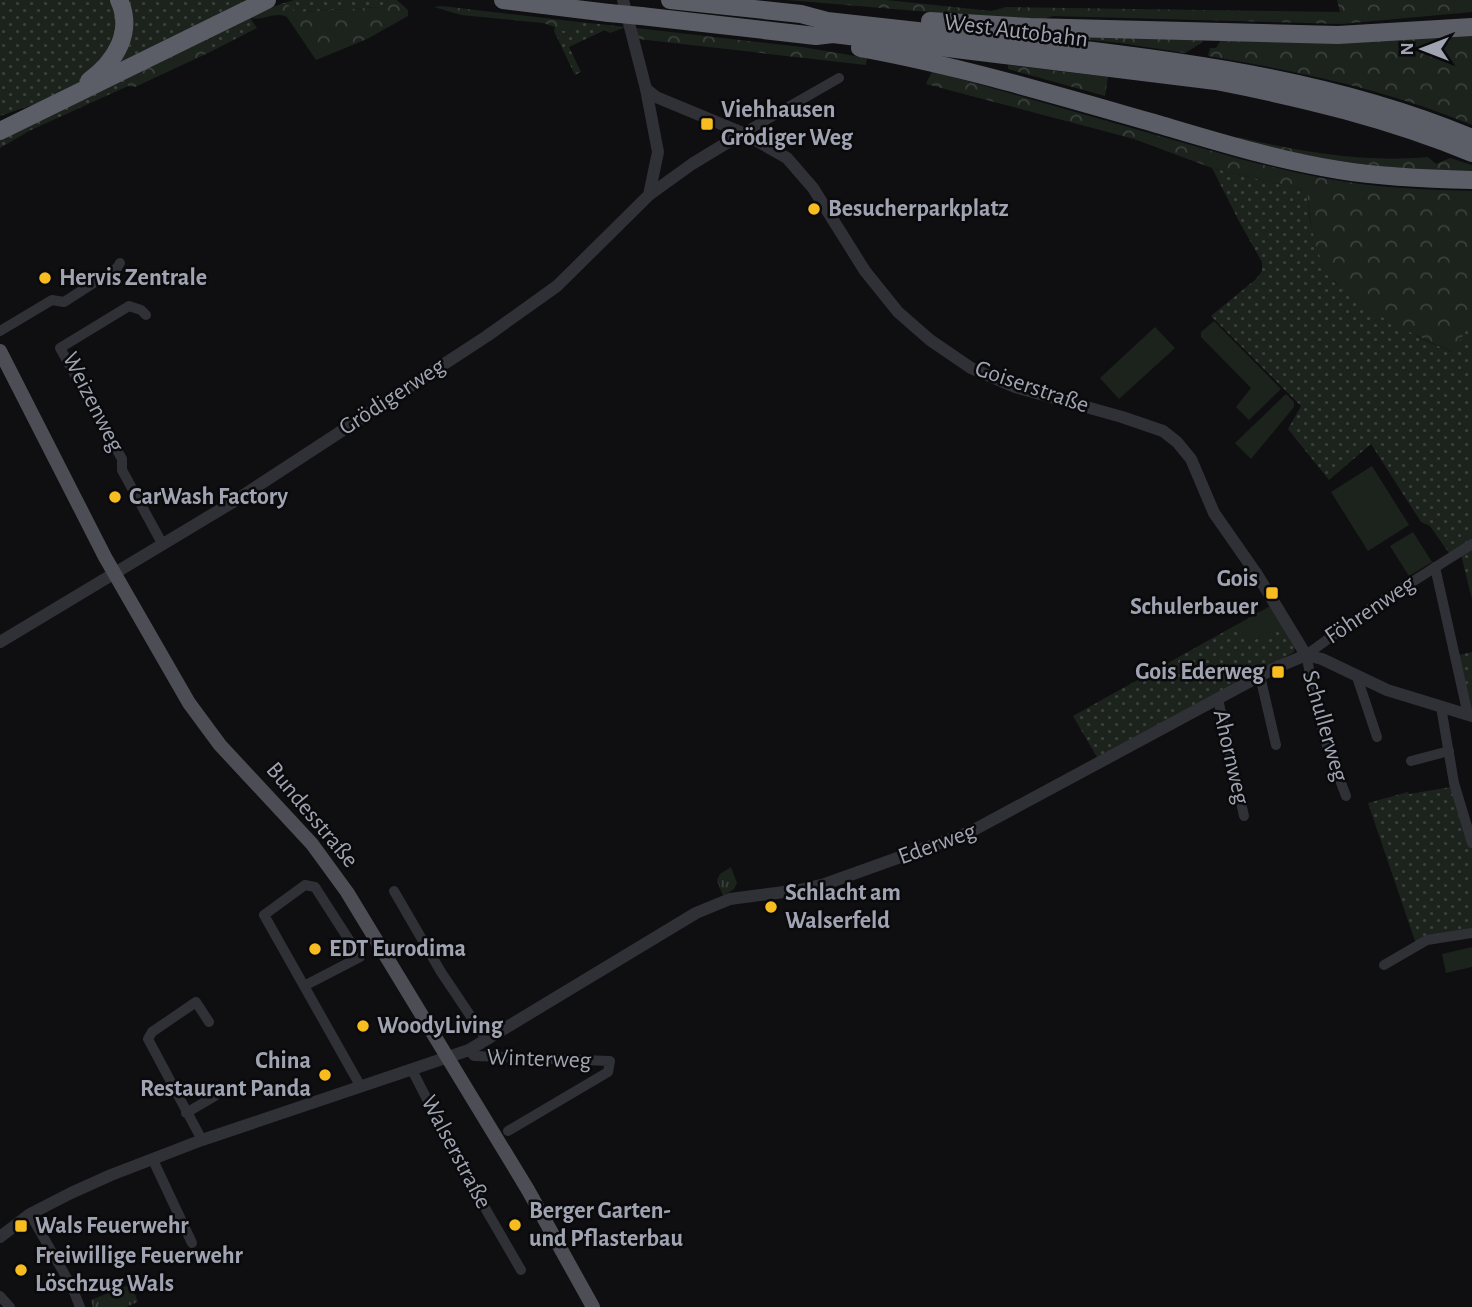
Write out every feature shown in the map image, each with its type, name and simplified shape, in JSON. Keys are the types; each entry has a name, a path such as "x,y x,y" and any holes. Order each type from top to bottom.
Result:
{"highway":[{"path":"0,119 33,108 85,84 109,64 118,52 123,36 125,19 119,0"},
{"path":"0,131 267,0"},
{"name":"West Autobahn","path":"503,0 816,36 833,34 1216,80 1365,116 1472,153"},
{"name":"West Autobahn","path":"670,0 1177,61 1262,75 1370,103 1472,138"},
{"path":"801,14 828,13 1030,27 1312,34 1389,34 1472,27"},
{"path":"816,36 833,43 1017,83 1242,150 1292,161 1382,175 1472,180"}],"main road":[{"name":"Bundesstraße","path":"0,351 114,575 169,671 206,727 312,844 347,892 528,1191 593,1307"}],"street":[{"path":"623,0 646,89 658,152 649,195"},
{"path":"743,133 839,78"},
{"name":"Goiserstraße","path":"646,89 656,97 767,145 794,164 813,188 865,271 898,312 930,340 971,368 1015,387 1163,431 1177,442 1191,459 1214,513 1258,576 1306,655"},
{"name":"Grödigerweg","path":"0,642 233,502 497,329 557,286 649,195 692,164 743,133"},
{"path":"0,331 52,300 64,302 117,268 120,263"},
{"name":"Weizenweg","path":"146,315 141,310 128,306 60,348 122,459 122,470 163,545"},
{"name":"Föhrenweg","path":"1306,655 1371,608 1472,544"},
{"name":"Föhrenweg","path":"1435,567 1470,716"},
{"path":"1306,655 1322,659 1357,677 1470,716"},
{"name":"Ederweg","path":"446,1057 469,1050 710,906 744,896 799,890 825,884 970,832 1288,661 1306,655"},
{"name":"Schullerweg","path":"1306,655 1325,740 1346,796"},
{"name":"Ahornweg","path":"1261,676 1276,745"},
{"path":"1357,677 1377,737"},
{"name":"Ahornweg","path":"1218,699 1244,816"},
{"path":"1441,707 1454,783 1472,843"},
{"path":"1411,761 1449,751"},
{"path":"304,986 360,957 316,887 304,885 264,915 304,986 361,1087"},
{"path":"394,891 441,972 486,1039"},
{"path":"1384,965 1427,940 1472,933"},
{"path":"202,1140 148,1039 152,1032 196,1002 209,1022"},
{"name":"Winterweg","path":"469,1050 474,1056 610,1061 608,1072 508,1131"},
{"name":"Walserstraße","path":"0,1237 30,1214 89,1184 202,1140 446,1057"},
{"name":"Walserstraße","path":"412,1070 467,1177 521,1270"},
{"path":"186,1113 215,1096"},
{"path":"153,1160 192,1243"},
{"path":"30,1214 72,1287 80,1307"},
{"path":"0,1296 10,1307"}],"green space":[{"path":"0,0 116,0 116,46 83,82 35,104 0,116"},
{"path":"123,0 247,0 108,72"},
{"path":"294,0 388,0 381,7 301,12 294,11 287,4 281,4"},
{"path":"388,0 397,0 408,10 408,16 367,39 316,60 287,17 278,15 251,18 252,14 281,4 287,4 301,12 381,7"},
{"path":"787,0 886,0 992,11 1006,7 1340,12 1337,0 1472,0 1472,12 1341,24 1053,16 1036,21"},
{"path":"434,7 571,21 574,26 569,31 554,31 555,27 543,23 461,15"},
{"path":"252,14 251,19 257,28 208,53 208,46 203,39"},
{"path":"571,21 626,27 610,33 605,30 569,47 581,72 575,75 554,31 569,31 574,26"},
{"path":"636,28 802,47 867,58 866,65 638,39"},
{"path":"1028,34 1118,38 1120,43"},
{"path":"1472,35 1472,125 1408,102 1342,83 1208,56 1210,48 1216,48 1221,40 1339,43"},
{"path":"1199,37 1203,42 1185,53 1120,43 1118,38"},
{"path":"203,39 208,46 208,53 135,87 128,86 125,78"},
{"path":"1008,65 1108,77 1105,96 1008,69"},
{"path":"932,71 1240,159 1303,174 1373,185 1472,191 1472,327 1469,326 1453,352 1391,322 1346,293 1329,273 1318,252 1307,191 1212,168 1134,139 926,84"},
{"path":"125,78 128,86 31,130 0,148 0,136"},
{"path":"1238,137 1308,152 1356,157 1428,157 1436,164 1450,158 1472,165 1472,171 1353,163 1266,147 1237,140"},
{"path":"1212,168 1307,191 1310,222 1334,282 1353,298 1422,339 1452,352 1469,325 1472,327 1472,600 1460,550 1451,556 1430,526 1421,522 1371,444 1329,480 1288,429 1301,406 1211,316 1262,271 1262,262"},
{"path":"1214,321 1281,389 1249,420 1236,407 1251,388 1201,337 1201,332"},
{"path":"1155,327 1175,348 1119,399 1100,378"},
{"path":"1286,394 1294,402 1294,407 1251,459 1235,443"},
{"path":"1372,466 1409,525 1368,551 1331,492"},
{"path":"1413,532 1432,562 1409,576 1390,546"},
{"path":"1272,605 1296,643 1294,652 1098,759 1073,716"},
{"path":"1270,607 1281,625 1250,643 1239,624"},
{"path":"1472,652 1472,712 1459,655"},
{"path":"1457,786 1472,835 1472,930 1416,944 1368,803 1408,792 1409,794"},
{"path":"731,867 737,883 734,889 723,896 717,880 720,874"},
{"path":"1472,947 1472,967 1446,973 1442,954"},
{"path":"131,1284 138,1302 126,1307 93,1307 91,1300"}],"place":[{"name":"Viehhausen Grödiger Weg","path":"707,124"},
{"name":"Besucherparkplatz","path":"814,209"},
{"name":"Hervis Zentrale","path":"45,278"},
{"name":"CarWash Factory","path":"115,497"},
{"name":"Gois Schulerbauer","path":"1272,593"},
{"name":"Gois Ederweg","path":"1278,672"},
{"name":"Schlacht am Walserfeld","path":"771,907"},
{"name":"EDT Eurodima","path":"315,949"},
{"name":"WoodyLiving","path":"363,1026"},
{"name":"China Restaurant Panda","path":"325,1075"},
{"name":"Berger Garten- und Pflasterbau","path":"515,1225"},
{"name":"Wals Feuerwehr","path":"21,1226"},
{"name":"Freiwillige Feuerwehr Löschzug Wals","path":"21,1270"}]}
